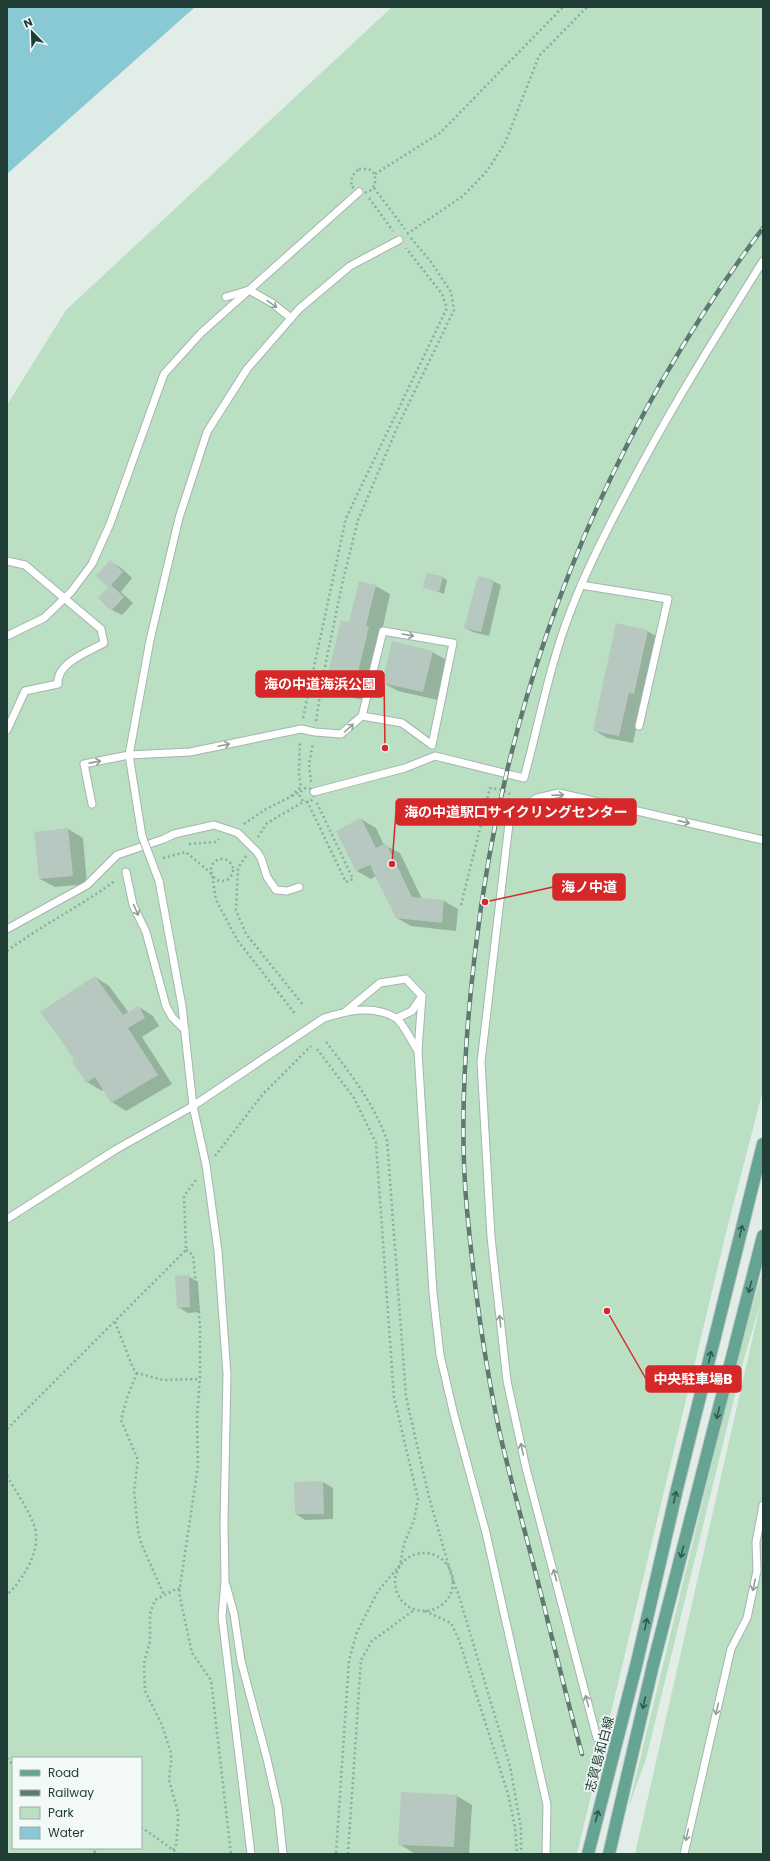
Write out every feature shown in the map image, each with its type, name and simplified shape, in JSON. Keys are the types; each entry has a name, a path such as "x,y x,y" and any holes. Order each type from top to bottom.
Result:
{"main road":[{"name":"志賀島和白線","path":"588,1854 637,1662 677,1488 763,1144"},
{"path":"609,1854 653,1665 763,1236"}],"lane":[{"path":"7,636 44,618 71,592 92,564 110,524 164,374 201,333 362,192"},
{"path":"251,1854 222,1617 225,1580 224,1524 227,1374 218,1251 206,1165 193,1106 182,1006 159,881 142,836 129,755 150,640 179,518 207,432 247,369 299,309 350,266 399,240"},
{"path":"313,793 405,768 435,756 524,778 555,661 570,612 581,585 608,528 663,424 763,261"},
{"path":"226,297 249,290 272,303 291,318"},
{"path":"7,561 25,566 101,629 104,643 66,665 58,678 58,684 25,691 7,730"},
{"path":"581,585 668,599 638,726"},
{"path":"92,804 84,764 129,755 190,752 301,729 314,732 341,734 362,716 383,631 453,643 432,745 435,756"},
{"path":"362,716 402,722 432,745"},
{"path":"597,1738 526,1468 509,1388 491,1237 481,1062 510,815 537,798 559,793 763,840"},
{"path":"7,929 86,885 117,855 164,839 174,834 214,825 238,833 257,852 261,858 267,877 276,890 287,891 299,887"},
{"path":"126,872 133,905 146,932 166,1006 172,1017 185,1030"},
{"path":"345,1012 380,983 406,979 422,996 418,1051 433,1293 440,1355 454,1415 486,1533 547,1804 546,1854"},
{"path":"397,1018 412,1011 422,996"},
{"path":"7,1219 115,1150 193,1106 324,1018 345,1012 369,1009 397,1018 418,1051"},
{"path":"684,1854 731,1649 747,1618 757,1570 756,1542 763,1505"},
{"path":"225,1580 234,1614 241,1662 278,1807 283,1854"}],"path":[{"path":"375,174 440,133 563,7"},
{"path":"399,240 463,196 487,171 505,143 539,56 587,7"},
{"path":"255,842 267,823 306,801 346,882 354,879 313,793 309,764 322,681 343,580 358,520 397,428 454,310 451,292 431,262 374,188"},
{"path":"301,787 299,775 301,729 346,518 447,308 442,294 362,192"},
{"path":"299,775 306,788"},
{"path":"461,905 490,788 502,790 510,794"},
{"path":"290,797 301,792"},
{"path":"247,855 238,868 236,910 246,934 304,1006"},
{"path":"218,859 227,859 233,865 234,873 227,880 218,881 212,874 212,865 218,859"},
{"path":"326,1042 363,1091 382,1125 387,1140 406,1396 429,1497 453,1581 458,1593 510,1766 521,1828 521,1854"},
{"path":"7,1429 186,1250 184,1196 206,1165 264,1094 311,1046"},
{"path":"317,1049 354,1098 376,1143 394,1397 418,1499 414,1520 404,1544 400,1565 395,1577 395,1591 402,1603 414,1610 425,1611 452,1623 459,1640 508,1794 515,1827 517,1854"},
{"path":"186,1250 193,1255 195,1269 200,1325 200,1379 197,1419 198,1466 180,1589 192,1654 211,1680 232,1854"},
{"path":"115,1322 133,1368 137,1373 163,1380 200,1379"},
{"path":"137,1373 126,1398 121,1420 138,1460 134,1491 141,1544 164,1595"},
{"path":"7,1476 27,1511 35,1530 35,1547 28,1569 7,1595"},
{"path":"336,1854 349,1660 357,1632 378,1592 400,1565 411,1556 425,1553 439,1557 449,1567 453,1581 451,1592 445,1602 436,1608 425,1611"},
{"path":"173,1850 176,1846 178,1812 169,1780 171,1762 170,1753 162,1724 144,1691 144,1663 150,1641 150,1614 155,1600 176,1589 180,1589"},
{"path":"348,1854 361,1660 372,1641 414,1610"},
{"path":"142,1828 179,1854"}],"green space":[{"path":"392,7 763,7 763,1090 727,1229 577,1854 7,1854 7,405 66,310"},
{"path":"763,1269 763,1854 635,1854 761,1301 742,1366 646,1759 628,1809 736,1364"}],"water":[{"path":"7,7 195,7 7,174"}],"building":[{"path":"110,560 123,572 111,585 124,597 111,611 98,598 108,587 96,576"},
{"path":"426,573 443,576 439,592 423,588"},
{"path":"478,576 494,580 481,632 464,628"},
{"path":"359,581 376,585 366,626 369,626 353,694 325,687 341,620 349,622"},
{"path":"616,623 648,630 634,694 629,693 619,736 593,731"},
{"path":"392,641 433,651 423,692 382,683"},
{"path":"361,818 376,848 386,843 412,897 444,900 442,923 396,918 370,865 356,871 336,831"},
{"path":"68,828 73,876 39,879 34,832"},
{"path":"95,976 123,1015 139,1006 145,1018 128,1028 158,1075 111,1103 95,1077 86,1083 72,1061 74,1060 52,1026 51,1027 40,1012"},
{"path":"189,1275 190,1307 177,1308 175,1276"},
{"path":"323,1481 324,1514 295,1514 294,1482"},
{"path":"401,1792 457,1795 454,1847 398,1845"}],"railway":[{"path":"582,1754 500,1434 484,1350 476,1294 467,1210 463,1147 466,1049 475,953 490,854 510,757 537,663 570,571 609,482 654,395 705,310 763,228"}],"place":[{"name":"海の中道海浜公園","path":"385,748"},
{"name":"海の中道駅口サイクリングセンター","path":"392,864"},
{"name":"海ノ中道","path":"485,902"},
{"name":"中央駐車場B","path":"607,1311"}]}
